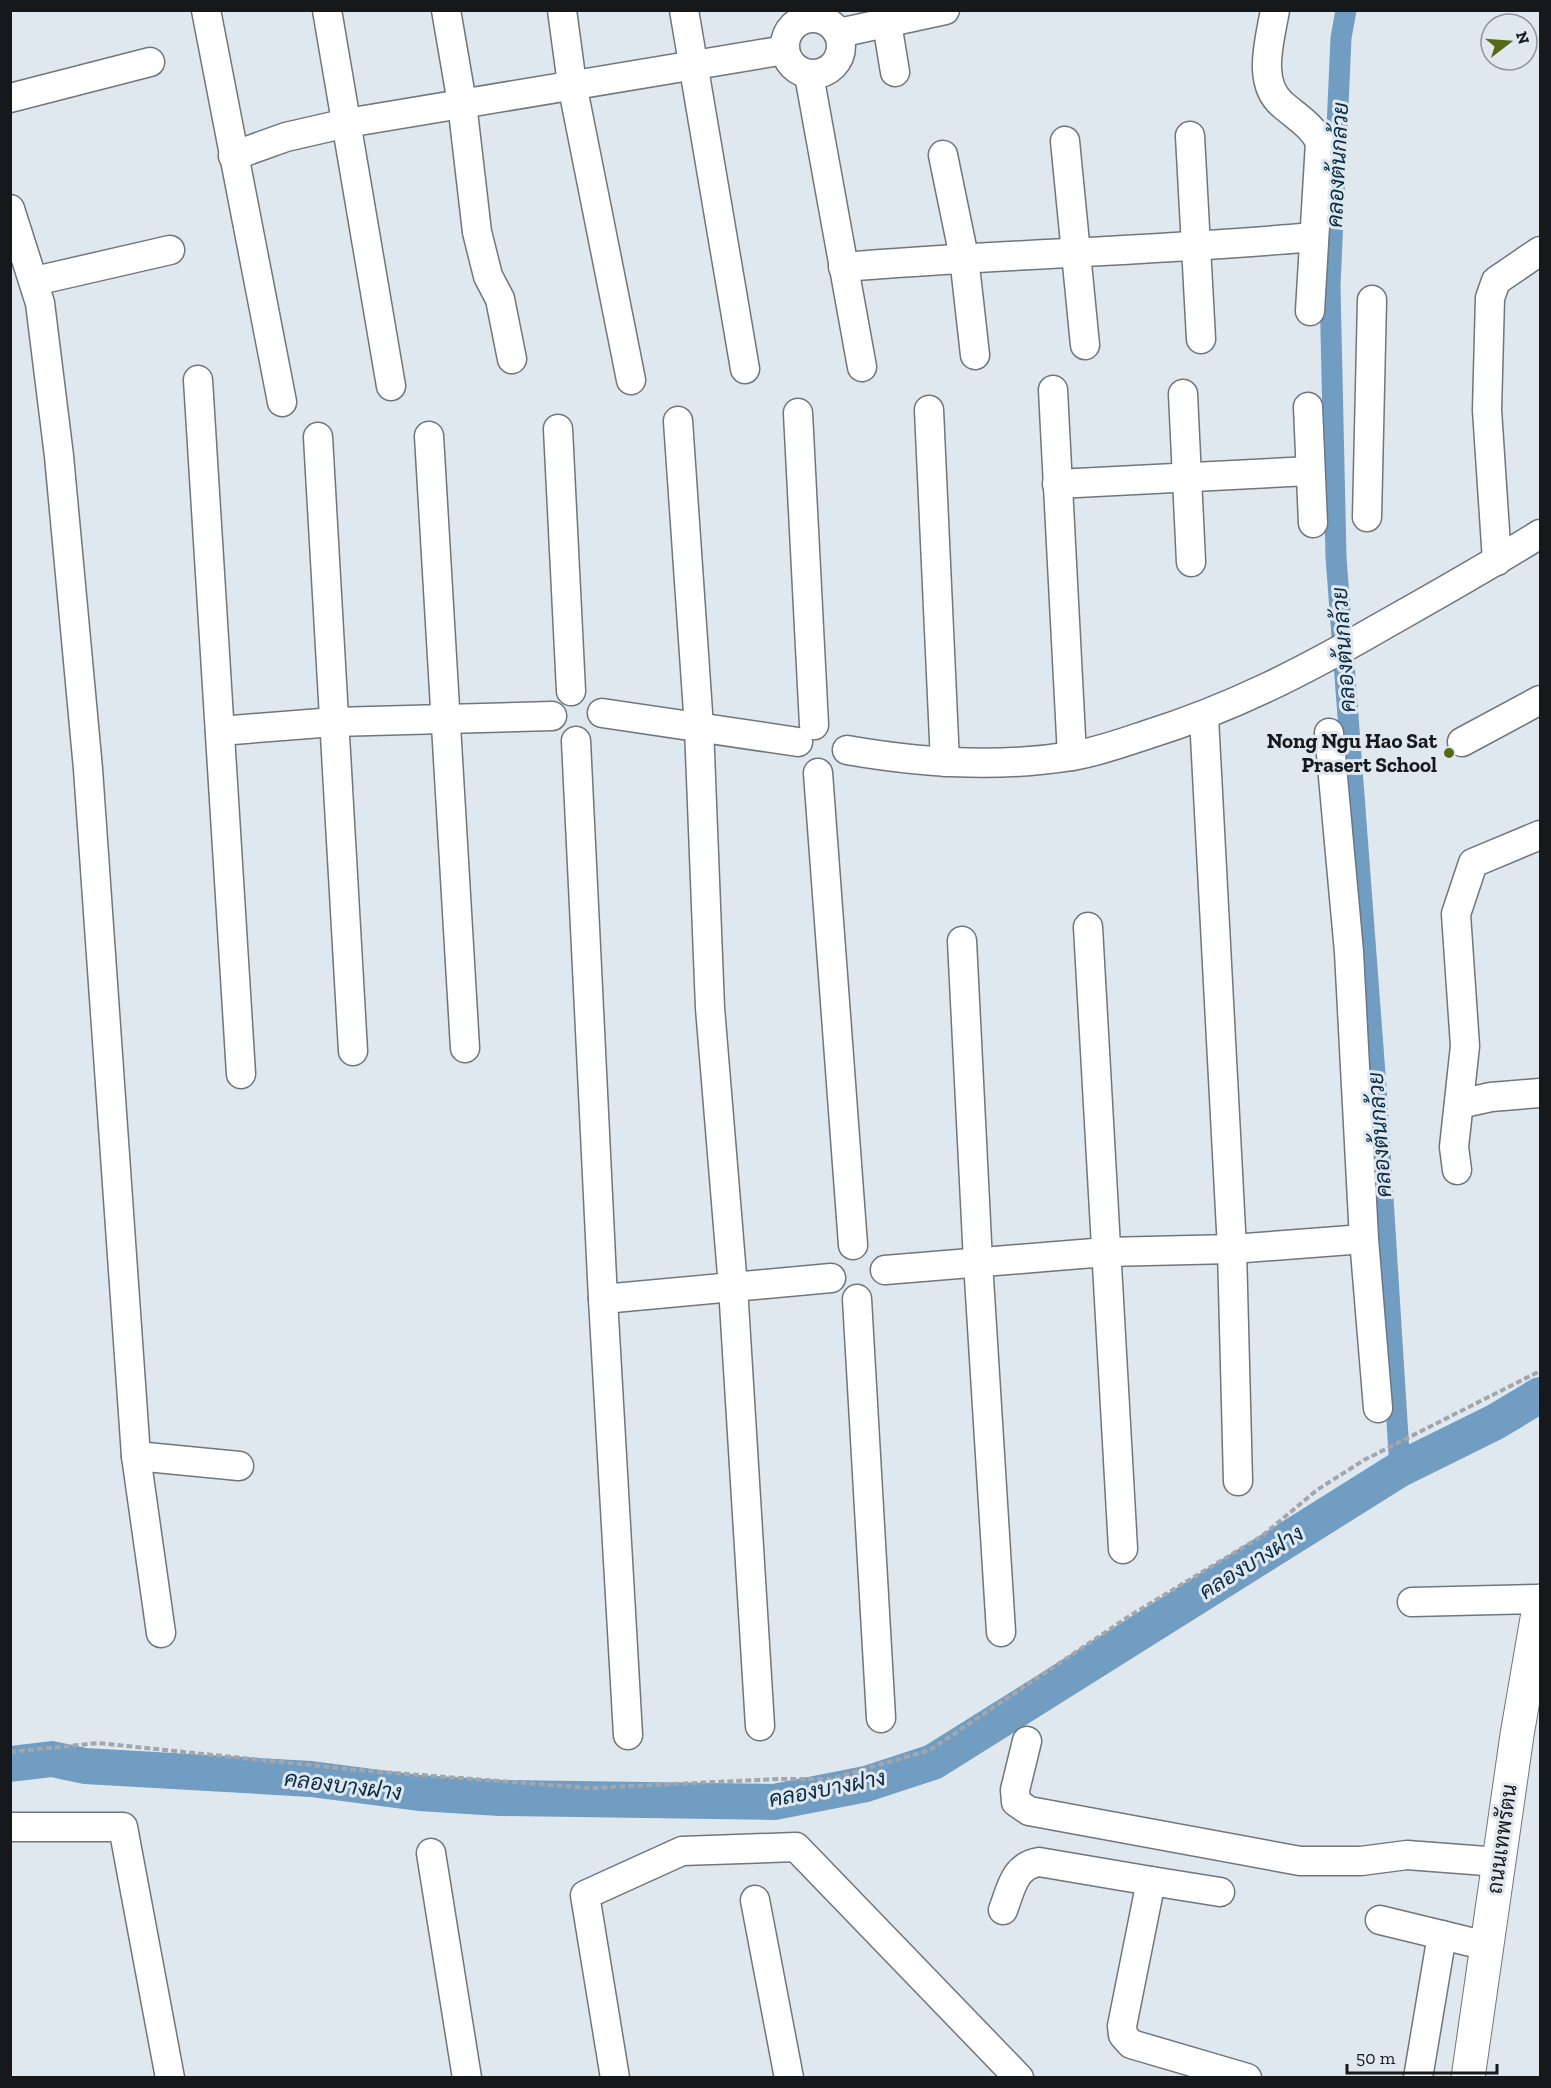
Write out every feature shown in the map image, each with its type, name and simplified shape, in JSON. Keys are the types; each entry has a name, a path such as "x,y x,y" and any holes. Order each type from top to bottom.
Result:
{"main road":[{"name":"ถนนเทพรัตน","path":"1468,2078 1498,1862 1540,1600"}],"street":[{"path":"206,10 282,402"},
{"path":"327,10 391,386"},
{"path":"446,10 462,103 477,232 488,276 500,299 512,359"},
{"path":"562,10 572,84 631,380"},
{"path":"684,10 745,369"},
{"path":"1275,10 1266,66 1271,90 1280,103 1310,128 1320,142 1311,311"},
{"path":"839,33 931,12"},
{"path":"811,14 827,21 839,33 842,48 837,63 825,73 809,75 798,70 789,62 785,50 786,39 791,28 811,14"},
{"path":"887,23 895,72"},
{"path":"233,156 286,137 347,123 785,50"},
{"path":"10,98 150,62"},
{"path":"809,75 862,367"},
{"path":"1190,136 1194,248 1201,339"},
{"path":"1065,141 1085,345"},
{"path":"943,155 964,257 975,355"},
{"path":"10,209 35,281 59,456 88,769 136,1456 161,1633"},
{"path":"843,267 964,257 1076,255 1194,248 1314,237"},
{"path":"35,281 170,250"},
{"path":"1497,561 1487,410 1490,298 1496,281 1540,251"},
{"path":"1367,517 1372,300"},
{"path":"198,380 241,1074"},
{"path":"1053,390 1072,756"},
{"path":"1183,394 1191,562"},
{"path":"1308,407 1313,523"},
{"path":"929,410 945,762"},
{"path":"602,713 699,727 806,734 822,724 837,729 846,742 845,758 834,770 818,773 804,765 798,750 806,734 798,413"},
{"path":"678,421 699,727 710,1008 733,1287 760,1726"},
{"path":"558,429 571,691"},
{"path":"429,436 465,1048"},
{"path":"318,437 353,1052"},
{"path":"1057,484 1310,471"},
{"path":"847,750 894,758 945,762 1011,762 1072,756 1203,717 1279,683 1497,561 1540,534"},
{"path":"571,691 588,692 600,705 602,713 602,722 593,735 576,741 563,737 557,731 552,716 557,700 571,691"},
{"path":"1462,742 1540,700"},
{"path":"220,731 334,722 552,716"},
{"path":"1203,717 1232,1249 1238,1481"},
{"path":"1329,734 1349,952 1364,1239 1378,1408"},
{"path":"576,741 603,1299 628,1735"},
{"path":"818,773 854,1245"},
{"path":"1457,1170 1454,1148 1465,1046 1456,914 1473,863 1540,835"},
{"path":"1088,927 1123,1549"},
{"path":"962,941 1000,1632"},
{"path":"1459,1104 1491,1097 1540,1092"},
{"path":"885,1270 1106,1252 1232,1249 1364,1239"},
{"path":"854,1245 871,1248 883,1261 885,1270 884,1280 874,1294 857,1299 840,1293 831,1278 833,1260 838,1252 854,1245"},
{"path":"603,1299 831,1278"},
{"path":"857,1299 881,1718"},
{"path":"136,1456 239,1466"},
{"path":"1412,1602 1540,1600"},
{"path":"1027,1741 1015,1790 1016,1802 1029,1811 1300,1861 1361,1861 1407,1855 1498,1862"},
{"path":"10,1827 123,1827 170,2078"},
{"path":"615,2078 585,1895 682,1851 796,1847 1019,2078"},
{"path":"431,1853 467,2078"},
{"path":"1003,1910 1018,1871 1027,1864 1039,1862 1220,1892"},
{"path":"1151,1881 1122,2026 1123,2036 1131,2044 1247,2078"},
{"path":"755,1900 789,2078"},
{"path":"1380,1920 1487,1946"},
{"path":"1418,2078 1442,1935"}],"path":[{"path":"10,1752 98,1743 368,1771 591,1788 779,1779 831,1779 930,1750 1131,1614 1262,1536 1317,1490 1364,1460 1540,1371"}],"waterway":[{"name":"คลองต้นกล้วย","path":"1346,10 1341,38 1330,286 1336,557 1376,1087 1400,1469"},
{"name":"คลองบางฝาง","path":"10,1764 52,1759 85,1766 311,1779 419,1793 500,1798 774,1802 866,1784 933,1762 1400,1469 1495,1422 1540,1395"}],"place":[{"name":"Nong Ngu Hao Sat Prasert School","path":"1449,753"}]}
